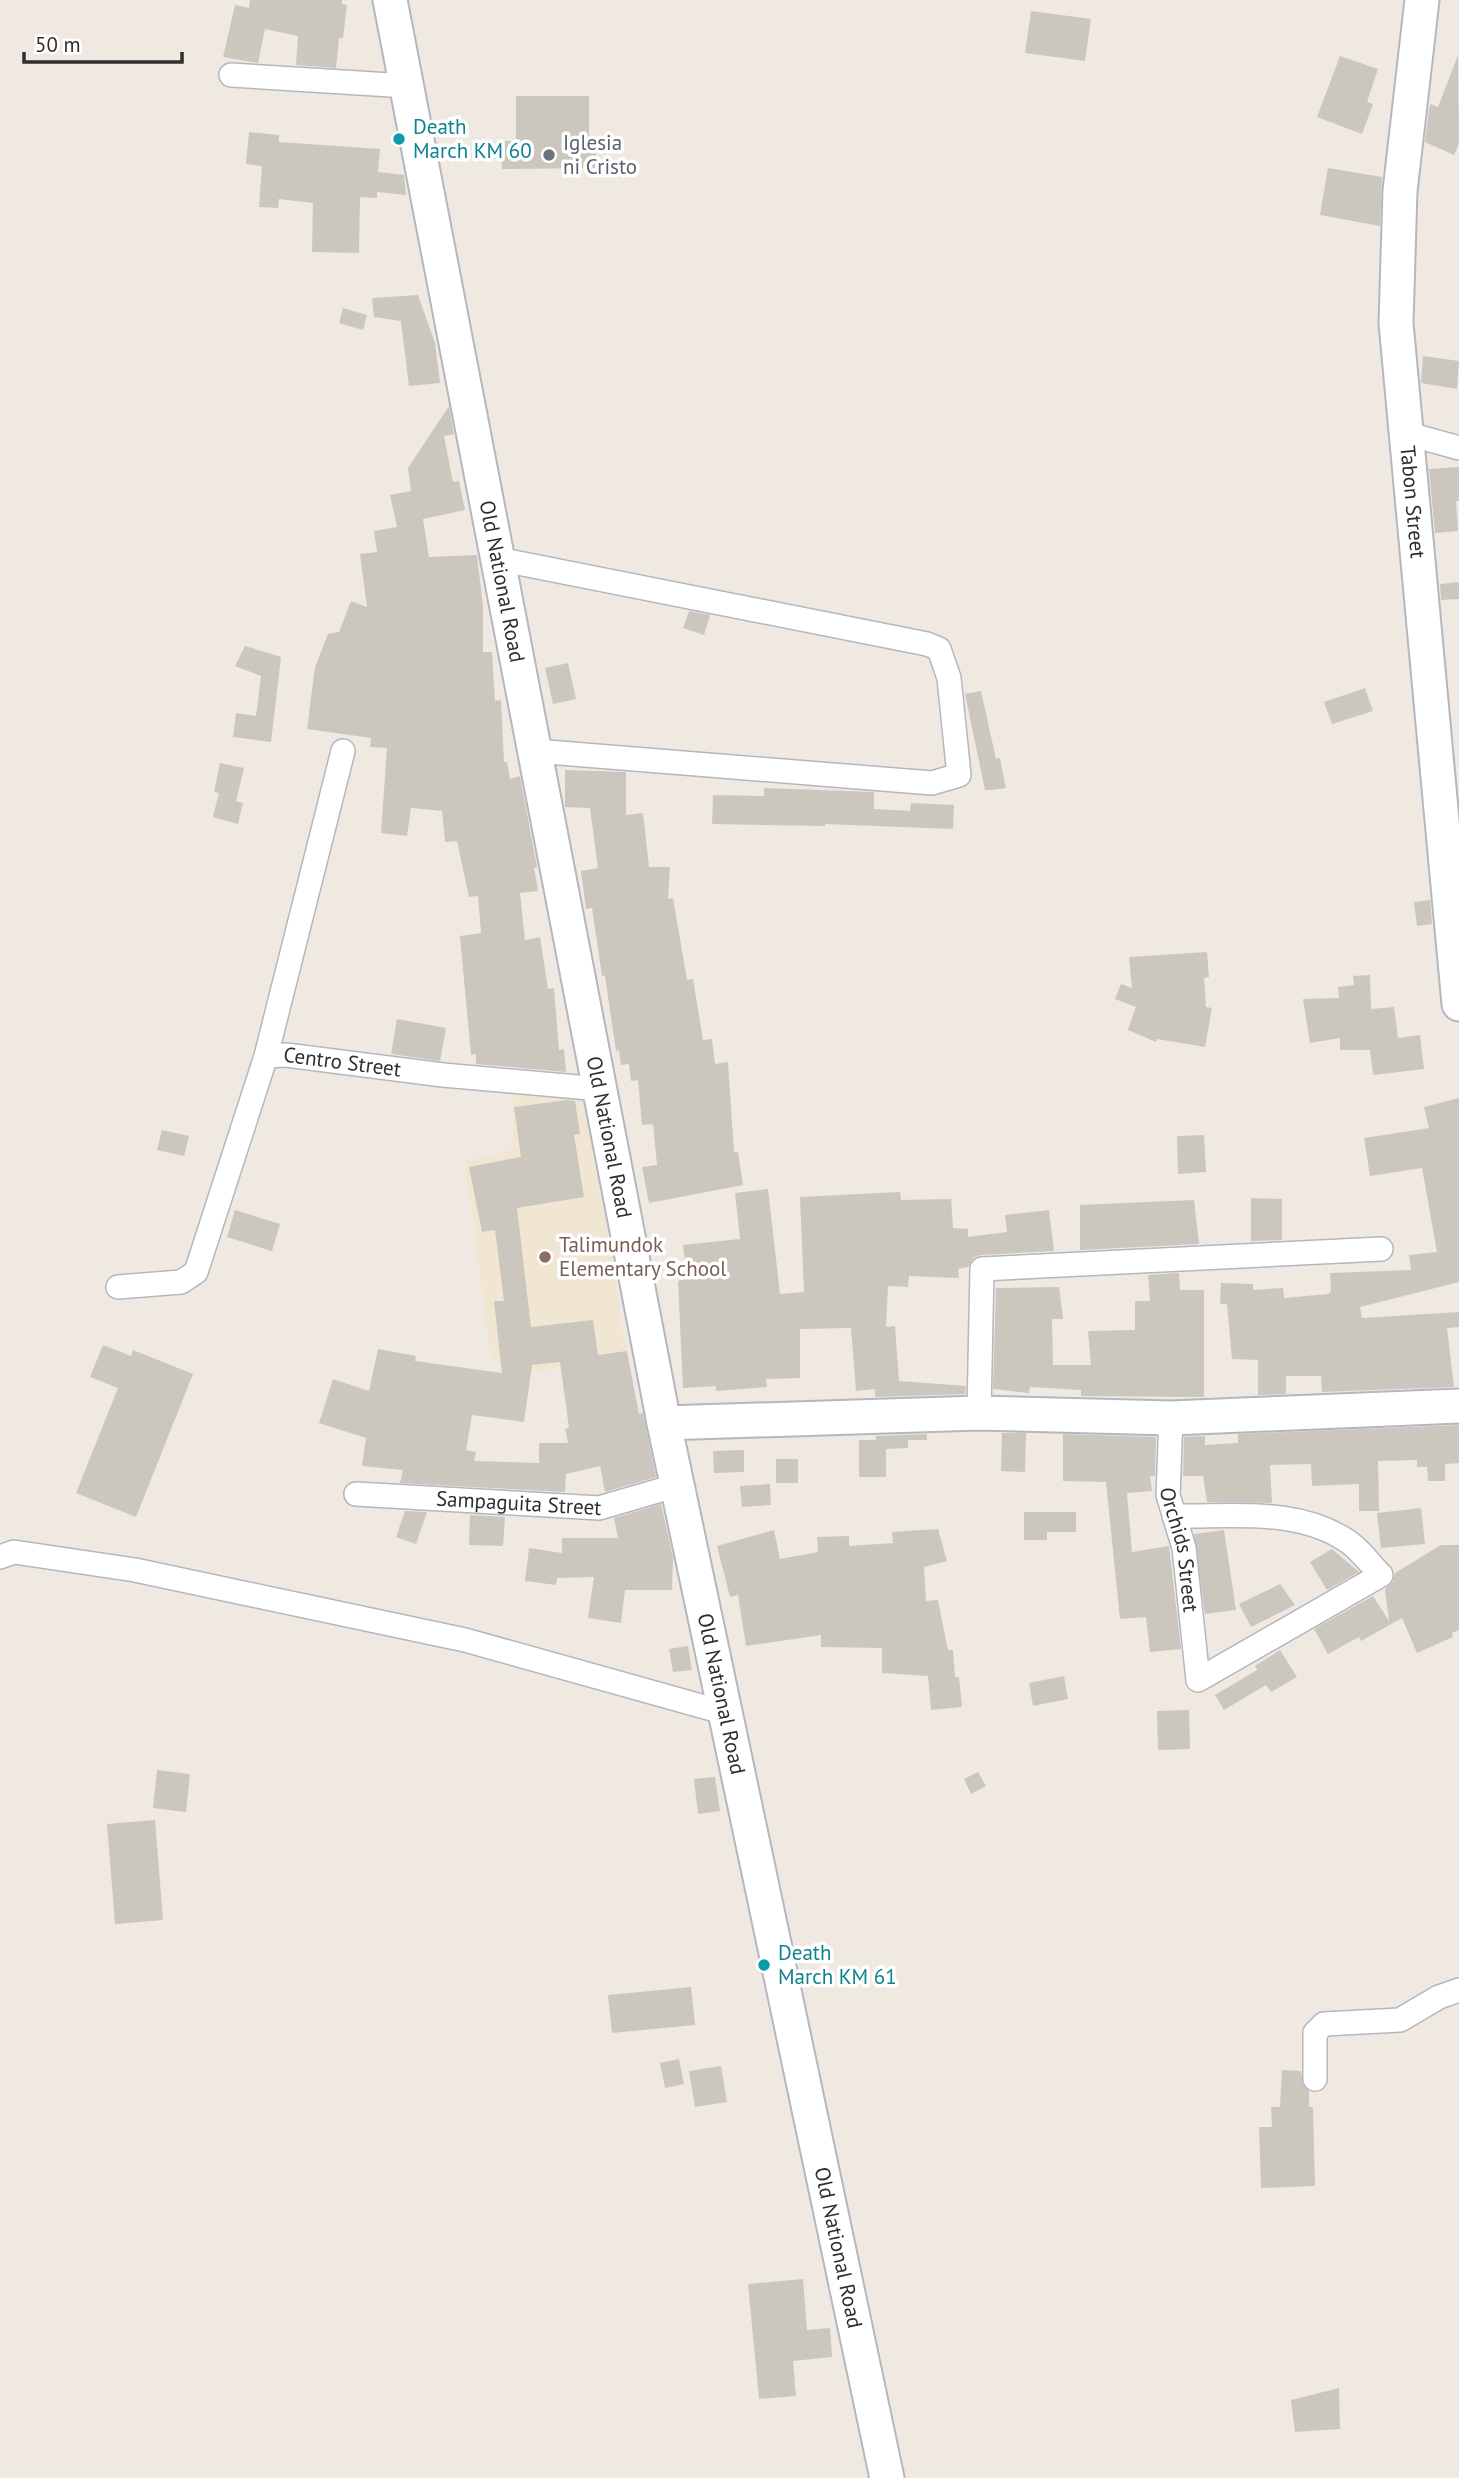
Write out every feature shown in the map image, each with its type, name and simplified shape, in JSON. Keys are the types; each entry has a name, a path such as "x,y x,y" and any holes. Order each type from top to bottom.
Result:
{"main road":[{"name":"Old National Road","path":"390,0 664,1423 887,2478"},
{"name":"Tabon Street","path":"1423,0 1399,191 1396,323 1459,1003"},
{"path":"664,1423 979,1413 1171,1418 1459,1406"}],"street":[{"path":"231,75 407,86"},
{"path":"1405,433 1459,448"},
{"path":"498,559 928,644 939,649 949,678 959,775 932,783 535,751"},
{"path":"266,1056 344,751"},
{"name":"Centro Street","path":"118,1287 181,1282 196,1272 266,1056 286,1055 443,1075 600,1089"},
{"path":"979,1413 982,1269 1381,1249"},
{"name":"Orchids Street","path":"1171,1418 1168,1495 1174,1516 1184,1548 1198,1680 1381,1575 1353,1545 1336,1534 1291,1518 1174,1516"},
{"name":"Sampaguita Street","path":"356,1494 599,1508 678,1485"},
{"path":"0,1558 14,1552 135,1570 465,1640 726,1713"},
{"path":"1315,2078 1315,2034 1324,2024 1400,2020 1440,1997 1459,1990"}],"shaded area":[{"name":"Talimundok Elementary School","path":"512,1088 585,1094 627,1353 537,1372 491,1360 465,1161 514,1149"}],"building":[{"path":"250,0 342,0 342,4 347,5 343,38 339,38 336,68 296,65 298,36 265,29 258,63 223,57 235,5 249,8"},
{"path":"1031,11 1091,19 1085,61 1025,53"},
{"path":"1458,55 1459,143 1454,155 1425,142 1429,109 1431,104 1438,107"},
{"path":"1340,56 1378,69 1367,102 1373,104 1362,134 1317,117"},
{"path":"516,96 589,96 589,140 596,140 596,168 502,169 502,141 516,141"},
{"path":"249,132 279,135 279,142 380,149 378,172 404,175 406,195 377,192 377,198 360,197 359,253 312,252 313,203 279,199 278,208 259,207 262,166 246,164"},
{"path":"1328,168 1382,177 1380,226 1320,215"},
{"path":"418,295 435,343 440,383 409,386 401,321 374,317 372,298"},
{"path":"343,308 367,315 363,330 339,323"},
{"path":"1423,356 1459,361 1457,389 1421,383"},
{"path":"449,406 454,434 444,436 453,482 459,481 465,510 423,519 429,557 477,555 483,606 483,652 492,652 495,701 501,700 504,762 507,762 510,779 520,776 537,867 534,868 538,891 520,893 525,940 540,937 548,989 554,988 559,1050 564,1049 566,1072 476,1064 476,1054 471,1055 460,936 481,933 478,896 469,897 457,841 445,842 442,811 411,808 407,836 381,833 387,748 370,747 371,738 307,729 315,667 328,634 339,632 351,601 367,607 360,554 377,552 374,531 397,527 390,495 411,491 408,468"},
{"path":"1459,467 1459,501 1456,501 1458,531 1435,533 1429,469"},
{"path":"1459,582 1459,599 1441,600 1440,584"},
{"path":"689,611 710,615 704,635 683,628"},
{"path":"245,646 281,657 271,742 233,737 236,713 256,716 261,676 235,666"},
{"path":"568,663 576,699 553,704 545,668"},
{"path":"1365,688 1373,711 1332,724 1324,702"},
{"path":"981,691 996,759 1000,758 1006,788 985,790 965,694"},
{"path":"220,763 244,768 236,801 243,803 238,824 213,817 219,793 214,792"},
{"path":"565,770 626,772 626,815 643,813 649,867 670,867 668,899 673,898 687,980 693,979 703,1040 712,1039 715,1064 728,1062 734,1152 738,1152 743,1185 649,1203 642,1167 657,1165 653,1124 642,1125 638,1080 631,1081 629,1064 621,1065 619,1050 616,1051 592,908 586,909 581,871 598,868 590,808 565,807"},
{"path":"764,788 874,792 874,809 910,811 911,803 954,805 953,829 825,824 712,824 713,795 764,796"},
{"path":"1430,900 1432,924 1417,926 1414,902"},
{"path":"1207,952 1209,977 1204,978 1206,1007 1212,1008 1205,1047 1157,1039 1156,1042 1128,1030 1136,1007 1115,999 1121,984 1132,988 1129,957"},
{"path":"1370,975 1371,1009 1394,1007 1398,1038 1420,1035 1424,1069 1373,1075 1370,1050 1340,1050 1340,1038 1310,1043 1303,999 1339,998 1338,987 1354,985 1353,976"},
{"path":"397,1019 446,1028 440,1061 391,1054"},
{"path":"1459,1098 1459,1282 1360,1307 1362,1318 1459,1312 1459,1327 1447,1328 1454,1387 1322,1392 1321,1376 1286,1376 1286,1394 1258,1395 1258,1360 1232,1359 1227,1304 1220,1304 1221,1283 1253,1284 1253,1290 1283,1288 1284,1298 1328,1294 1331,1291 1330,1273 1411,1270 1409,1255 1437,1252 1422,1168 1370,1176 1364,1138 1429,1128 1424,1107"},
{"path":"575,1101 580,1134 574,1135 584,1197 517,1208 531,1327 593,1320 598,1355 627,1351 639,1414 643,1413 656,1477 605,1492 600,1466 566,1474 565,1492 400,1483 403,1470 362,1466 366,1438 319,1423 333,1379 369,1391 378,1349 416,1356 415,1361 502,1373 494,1301 504,1301 495,1230 482,1232 469,1167 521,1157 514,1107","holes":["560,1362 569,1428 565,1429 568,1443 539,1443 539,1463 474,1461 476,1452 466,1450 472,1415 524,1422 532,1365"]},
{"path":"162,1130 189,1136 184,1156 157,1150"},
{"path":"1204,1135 1206,1172 1178,1174 1177,1136"},
{"path":"768,1189 780,1294 804,1292 800,1197 900,1192 901,1200 951,1199 953,1228 968,1229 968,1237 1007,1232 1005,1215 1049,1210 1054,1251 981,1255 974,1257 968,1267 958,1269 959,1278 909,1276 908,1287 888,1286 886,1327 895,1326 899,1381 966,1386 965,1394 875,1397 875,1389 856,1391 851,1328 800,1329 800,1378 766,1379 767,1387 716,1391 716,1386 683,1388 678,1281 687,1279 683,1245 740,1239 735,1193"},
{"path":"1251,1198 1282,1199 1282,1240 1251,1241"},
{"path":"1194,1200 1199,1244 1080,1250 1080,1205"},
{"path":"235,1210 280,1224 272,1251 227,1237"},
{"path":"1179,1273 1180,1290 1204,1290 1204,1397 1081,1396 1081,1390 1030,1387 1029,1393 993,1389 996,1288 1059,1287 1063,1319 1052,1319 1053,1365 1091,1365 1088,1331 1135,1330 1135,1301 1150,1301 1148,1275"},
{"path":"103,1345 131,1356 133,1350 193,1374 136,1517 76,1493 118,1388 90,1377"},
{"path":"1459,1425 1459,1463 1445,1464 1445,1481 1428,1481 1427,1467 1417,1467 1417,1460 1378,1461 1379,1511 1359,1511 1359,1484 1312,1486 1311,1464 1270,1465 1272,1503 1207,1502 1203,1476 1183,1476 1184,1437 1205,1436 1205,1445 1238,1443 1238,1434"},
{"path":"1002,1433 1026,1433 1025,1472 1001,1471"},
{"path":"927,1434 927,1440 908,1440 908,1448 886,1449 886,1477 859,1477 859,1440 876,1440 876,1436"},
{"path":"1063,1434 1156,1437 1155,1476 1150,1476 1152,1491 1127,1493 1132,1552 1169,1546 1181,1649 1150,1652 1146,1617 1120,1619 1106,1482 1063,1481"},
{"path":"744,1450 744,1472 714,1473 713,1451"},
{"path":"776,1459 798,1459 798,1483 776,1483"},
{"path":"770,1484 771,1505 742,1507 740,1486"},
{"path":"661,1504 673,1557 672,1590 625,1590 621,1623 588,1618 594,1577 557,1578 556,1585 525,1581 529,1548 562,1553 562,1538 618,1538 614,1518"},
{"path":"1421,1508 1425,1544 1381,1548 1377,1513"},
{"path":"405,1511 427,1512 416,1544 396,1537"},
{"path":"1024,1512 1076,1512 1076,1532 1047,1532 1047,1540 1024,1540"},
{"path":"470,1515 505,1517 503,1546 469,1545"},
{"path":"938,1529 947,1561 924,1567 926,1601 938,1600 948,1650 953,1650 955,1677 959,1677 962,1707 931,1710 928,1676 882,1673 882,1648 821,1647 821,1635 746,1646 738,1595 730,1597 717,1546 774,1530 780,1559 818,1552 817,1537 849,1536 849,1546 893,1543 892,1532"},
{"path":"1224,1530 1236,1610 1205,1614 1194,1534"},
{"path":"1441,1545 1459,1545 1459,1630 1452,1633 1453,1637 1417,1653 1402,1618 1361,1641 1359,1637 1328,1654 1314,1629 1373,1596 1389,1621 1385,1589 1393,1582 1395,1573"},
{"path":"1332,1549 1359,1572 1327,1590 1310,1562"},
{"path":"1280,1584 1295,1605 1251,1627 1239,1604"},
{"path":"688,1646 692,1670 673,1672 669,1649"},
{"path":"1280,1650 1297,1677 1271,1692 1266,1685 1224,1710 1215,1695 1257,1670 1255,1666"},
{"path":"1064,1676 1068,1699 1033,1706 1029,1683"},
{"path":"1189,1710 1190,1749 1158,1750 1157,1711"},
{"path":"157,1770 190,1774 186,1812 153,1808"},
{"path":"978,1772 986,1786 971,1794 964,1779"},
{"path":"715,1777 720,1811 698,1814 694,1779"},
{"path":"155,1820 163,1920 115,1924 107,1824"},
{"path":"691,1987 695,2025 612,2033 608,1995"},
{"path":"679,2059 684,2084 665,2088 660,2063"},
{"path":"721,2066 727,2102 695,2107 689,2071"},
{"path":"1282,2070 1301,2071 1303,2085 1309,2091 1309,2107 1313,2107 1315,2186 1261,2188 1259,2127 1272,2127 1271,2107 1280,2107"},
{"path":"803,2279 807,2330 830,2328 832,2357 793,2361 796,2396 759,2399 748,2284"},
{"path":"1339,2388 1340,2429 1295,2432 1291,2400"}],"place":[{"name":"Death March KM 60","path":"399,139"},
{"name":"Iglesia ni Cristo","path":"549,155"},
{"name":"Talimundok Elementary School","path":"545,1257"},
{"name":"Death March KM 61","path":"764,1965"}]}
